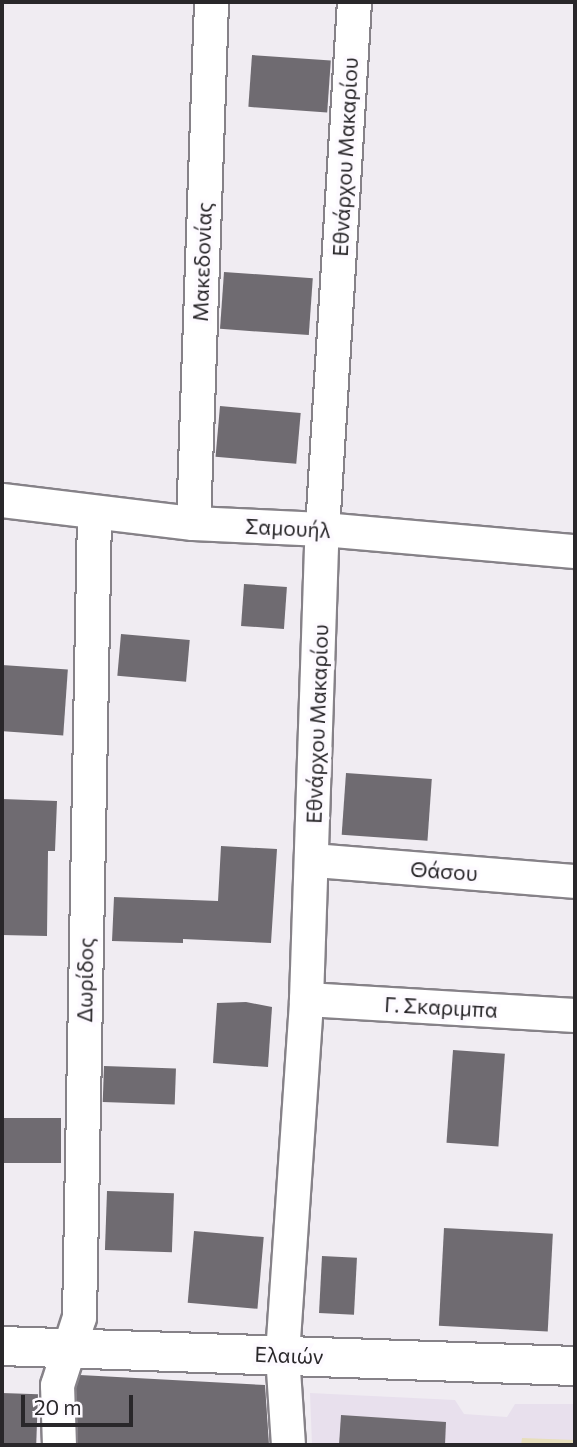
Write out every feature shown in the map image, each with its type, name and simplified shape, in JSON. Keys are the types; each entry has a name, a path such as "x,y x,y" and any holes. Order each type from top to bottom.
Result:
{"street":[{"name":"Μακεδονίας","path":"192,523 211,2"},
{"name":"Εθνάρχου Μακαρίου","path":"288,1445 282,1354 306,999 323,529 354,2"},
{"name":"Σαμουήλ","path":"2,500 192,523 323,529 575,551"},
{"name":"Δωρίδος","path":"59,1445 57,1385 79,1317 94,512"},
{"name":"Θάσου","path":"313,860 575,881"},
{"name":"Γ. Σκαριμπα","path":"306,999 575,1015"},
{"name":"Ελαιών","path":"2,1346 575,1366"}],"shaded area":[{"path":"310,1393 455,1400 464,1414 507,1417 515,1404 575,1404 575,1445 312,1445"},
{"path":"522,1438 575,1440 575,1445 521,1445"}],"building":[{"path":"252,55 331,61 327,112 248,107"},
{"path":"224,272 313,278 309,335 220,329"},
{"path":"220,406 301,413 296,464 216,457"},
{"path":"244,584 287,587 284,629 241,626"},
{"path":"121,634 190,640 186,682 117,676"},
{"path":"2,665 68,670 63,735 2,731"},
{"path":"346,773 432,779 427,841 342,835"},
{"path":"2,799 57,801 55,851 48,851 47,936 2,935"},
{"path":"221,846 277,849 271,943 183,939 183,943 112,941 114,897 218,901"},
{"path":"246,1002 272,1007 268,1067 213,1063 217,1003"},
{"path":"453,1050 505,1054 498,1146 447,1143"},
{"path":"104,1066 176,1069 175,1104 103,1102"},
{"path":"2,1118 61,1118 61,1163 2,1163"},
{"path":"107,1191 174,1193 172,1252 105,1250"},
{"path":"444,1228 553,1234 548,1332 439,1326"},
{"path":"194,1231 264,1237 257,1309 188,1303"},
{"path":"322,1256 357,1258 354,1315 319,1313"},
{"path":"80,1375 265,1385 269,1445 78,1445 76,1388"},
{"path":"2,1393 38,1394 36,1445 2,1445"},
{"path":"341,1415 446,1422 445,1445 339,1445"}]}
